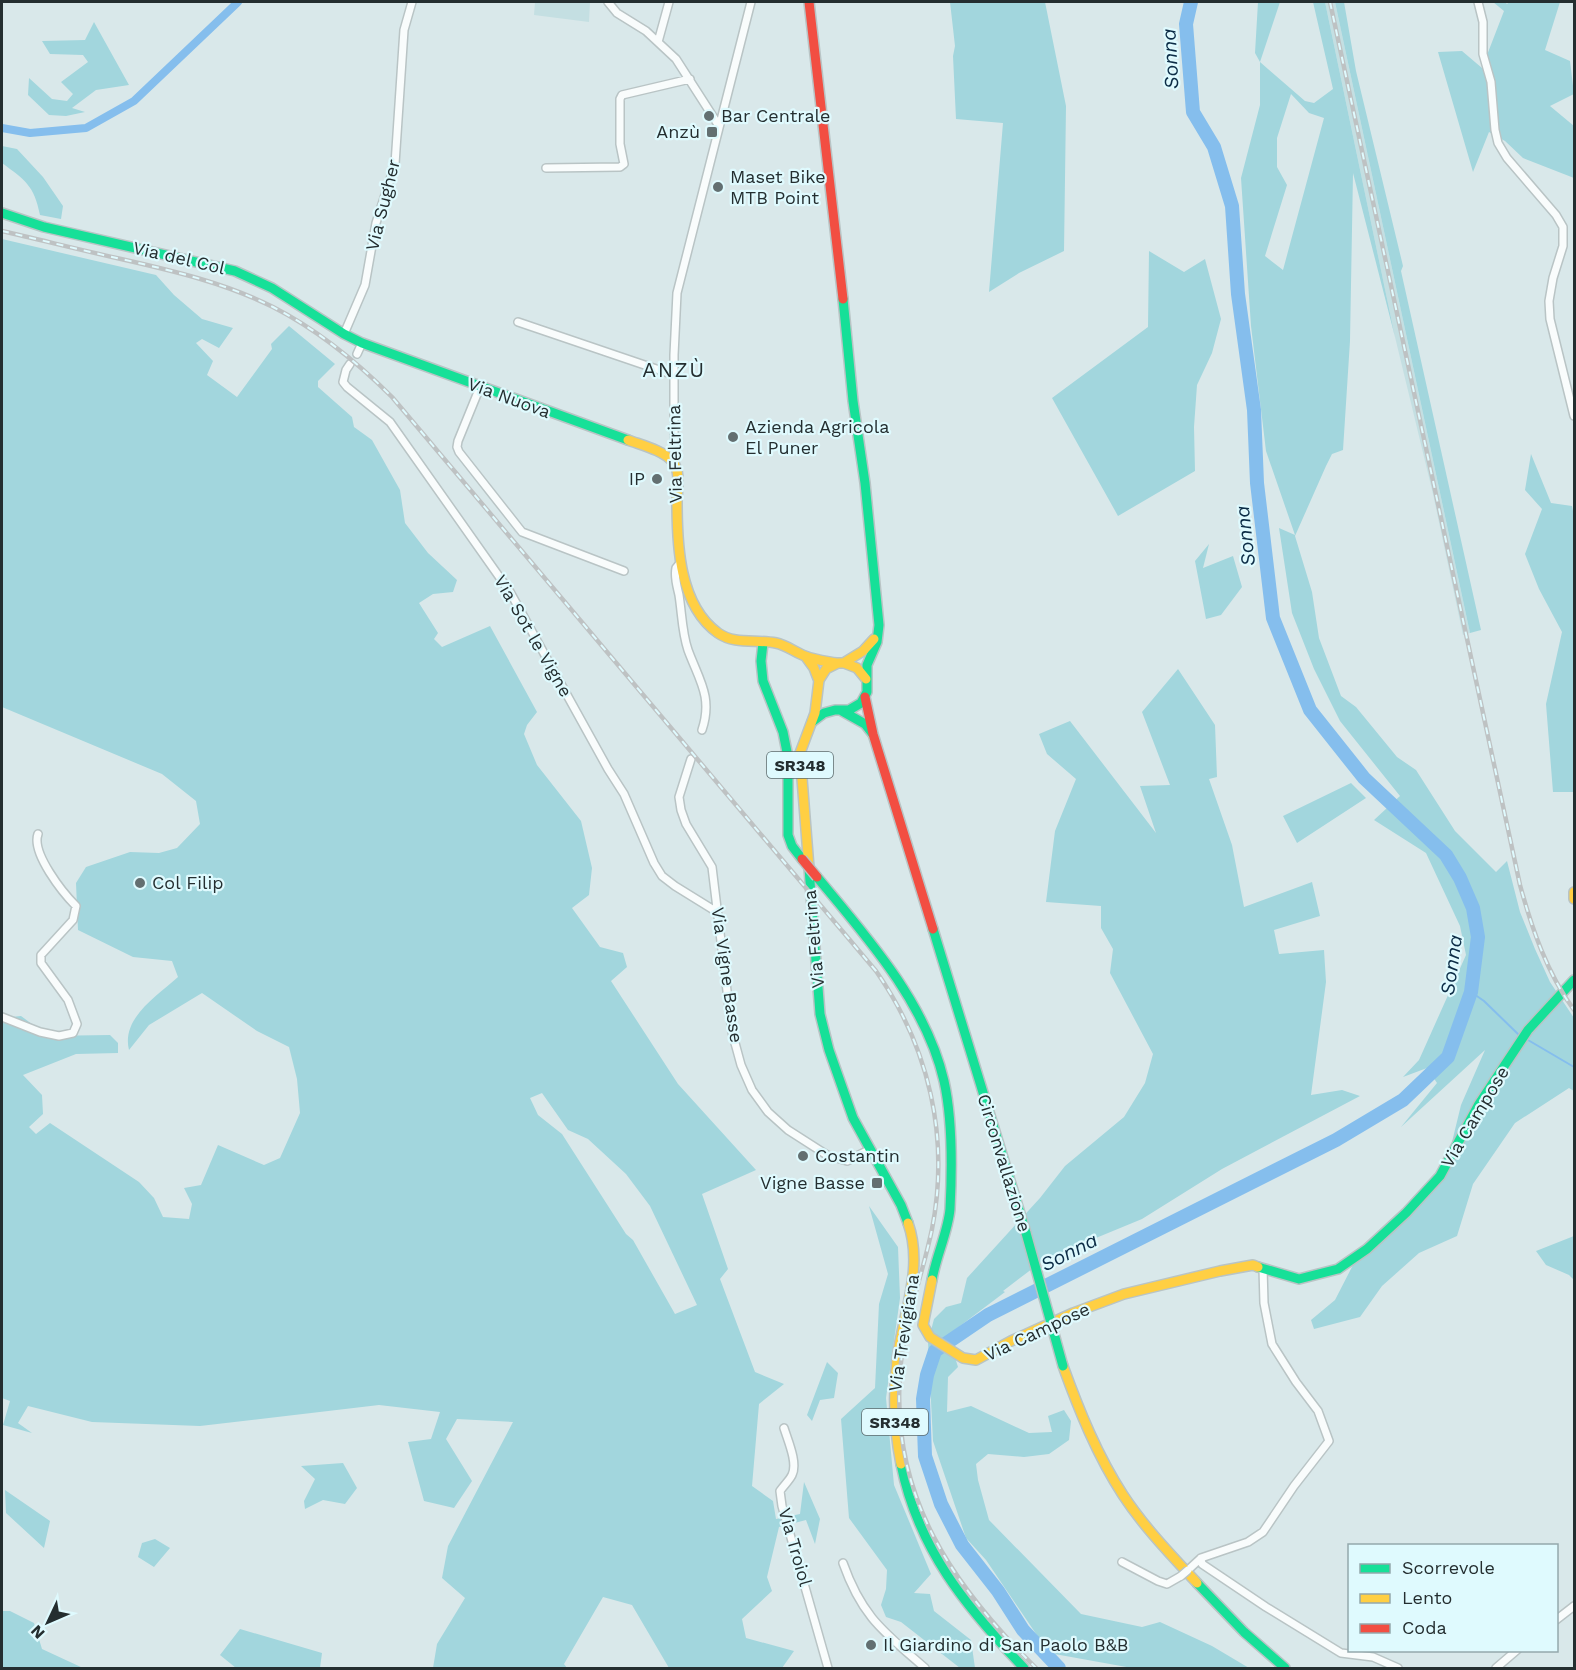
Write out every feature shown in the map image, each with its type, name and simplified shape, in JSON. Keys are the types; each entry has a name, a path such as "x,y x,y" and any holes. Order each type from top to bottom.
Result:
{"main road":[{"path":"808,2 878,600 877,642 867,665 865,697 855,708 824,712 812,722"},
{"name":"Via del Col","path":"2,213 54,229 235,271 272,288 344,334"},
{"name":"Via Nuova","path":"344,334 362,343 649,448 674,462"},
{"name":"Via Feltrina","path":"674,462 681,562 694,603 705,623 728,638 782,645 804,656 858,668 866,679"},
{"path":"819,685 822,673 863,651 878,631"},
{"name":"Via Campose","path":"763,643 761,661 763,681 783,732 788,757 788,835 792,846 864,935 907,995 928,1035 944,1080 950,1120 950,1211 933,1274 923,1325 930,1337 963,1358 976,1360 1073,1312 1124,1294 1220,1271 1253,1265 1299,1279 1338,1269 1367,1249 1406,1214 1440,1176 1479,1104 1516,1047 1528,1030 1575,980"},
{"path":"804,656 814,668 824,702 865,724 873,734"},
{"name":"Via Feltrina","path":"819,685 812,722 804,740 800,762 820,1014 842,1090 869,1150"},
{"name":"Circonvallazione","path":"865,697 873,734 1026,1233 1064,1366 1088,1427 1122,1494 1150,1531 1237,1626 1285,1668"},
{"path":"1575,892 1575,899"},
{"name":"Via Trevigiana","path":"869,1150 905,1216 915,1249 915,1266 900,1335 894,1395 896,1435 911,1502 924,1535 950,1582 971,1610 1024,1668"}],"street":[{"name":"Via Sugher","path":"344,334 365,285 376,223 395,164 404,30 412,2"},
{"path":"608,2 617,13 646,31 675,58 719,126"},
{"path":"658,42 669,2"},
{"name":"Via Feltrina","path":"674,462 677,293 751,2"},
{"path":"1478,2 1483,22 1483,54 1491,82 1498,143 1507,158 1556,215 1563,227 1563,246 1553,279 1550,319 1575,416"},
{"path":"546,168 620,167 624,164 620,144 620,99 622,95 690,80"},
{"path":"518,322 674,375"},
{"path":"357,354 362,343"},
{"name":"Via Sot le Vigne","path":"350,364 343,382 390,422 510,592 624,794 662,876 717,912"},
{"path":"480,387 457,447 492,494 525,534 624,571"},
{"path":"681,562 676,568 675,577 688,650 705,692 708,708 702,730"},
{"name":"Via Vigne Basse","path":"691,759 679,797 681,810 686,824 712,867 732,1032 741,1065 752,1090 768,1112 788,1130 826,1155 847,1161 869,1150"},
{"path":"2,1017 40,1032 58,1036 73,1033 77,1024 68,1000 41,963 41,955 74,920 76,906 63,893 43,859 36,839 38,834"},
{"path":"1122,1562 1167,1584 1181,1576 1201,1558 1248,1542 1263,1532 1294,1486 1329,1441 1318,1411 1272,1344 1264,1303 1263,1268"},
{"name":"Via Troiol","path":"784,1428 793,1458 793,1474 780,1491 782,1506 828,1668"},
{"path":"1201,1558 1202,1564 1341,1653 1373,1657 1398,1668"},
{"path":"843,1563 855,1593 866,1612 879,1628 925,1668"},
{"path":"1558,1619 1575,1606"},
{"path":"1496,1668 1515,1652"}],"shaded area":[{"path":"535,2 590,2 589,22 534,15"},
{"path":"950,2 1045,2 1066,106 1064,251 1019,273 989,292 1003,123 956,119 953,56 955,46"},
{"path":"1258,2 1280,2 1260,62 1255,53"},
{"path":"1313,2 1325,2 1395,337 1353,173 1350,341 1343,450 1332,454 1295,536 1312,592 1319,638 1341,696 1356,707 1397,757 1416,770 1455,831 1496,872 1507,861 1520,912 1535,949 1550,982 1574,1018 1574,1091 1569,1088 1515,1123 1473,1184 1457,1236 1419,1253 1382,1286 1360,1317 1314,1329 1311,1320 1335,1300 1354,1263 1443,1179 1461,1105 1485,1050 1401,1127 1437,1083 1427,1068 1403,1077 1419,1060 1466,955 1460,926 1426,853 1374,820 1400,796 1340,721 1314,669 1292,613 1279,528 1295,535 1266,451 1251,326 1241,178 1260,105 1260,62 1305,101 1314,103 1333,89","holes":["1291,94 1309,113 1324,118 1283,270 1265,256 1287,185 1277,167 1277,138"]},
{"path":"1325,2 1335,2 1470,633 1463,635 1433,494 1395,337"},
{"path":"1335,2 1344,2 1356,71 1403,266 1401,271 1481,630 1470,633"},
{"path":"1493,2 1507,4 1509,2 1560,2 1545,50 1570,61 1574,94 1550,106 1574,126 1574,178 1523,158 1505,141 1489,132 1473,172 1438,52 1462,51 1482,68 1504,11"},
{"path":"94,22 129,85 96,90 72,108 85,112 66,116 49,115 28,95 29,78 52,99 67,101 73,94 61,82 88,62 83,55 50,54 42,41 85,40"},
{"path":"2,146 17,149 43,177 63,206 61,219 40,215 35,197 27,184 2,163"},
{"path":"2,239 156,275 174,295 202,319 233,328 219,348 202,339 196,343 213,361 207,375 237,397 272,349 271,344 289,326 335,364 318,381 318,387 352,417 354,427 372,440 400,490 405,523 428,553 457,580 453,592 433,594 419,603 438,633 434,639 442,647 490,626 537,712 527,725 524,734 537,765 581,821 592,868 589,895 572,908 600,947 623,953 627,967 611,981 678,1084 756,1170 702,1194 728,1269 720,1279 755,1372 784,1384 759,1404 752,1486 773,1501 776,1519 800,1514 804,1482 820,1519 815,1544 806,1520 779,1527 767,1577 772,1591 742,1619 746,1638 794,1651 782,1668 669,1668 632,1605 603,1597 564,1664 567,1668 433,1668 437,1644 465,1598 442,1578 448,1546 513,1422 457,1419 446,1439 472,1481 454,1508 424,1501 408,1442 431,1439 440,1412 379,1405 200,1426 92,1422 28,1406 18,1423 32,1433 3,1425 10,1401 2,1398 2,1018 21,1016 36,1027 43,1036 110,1035 118,1043 118,1053 76,1054 23,1075 42,1095 43,1114 29,1127 36,1134 50,1123 139,1182 154,1198 163,1217 189,1219 192,1204 184,1188 201,1185 218,1145 264,1165 280,1158 300,1113 297,1079 289,1047 257,1031 202,993 149,1025 129,1050 128,1038 135,1018 151,1000 178,977 172,961 133,957 78,930 76,883 86,867 130,852 159,853 177,848 200,824 196,801 162,774 2,707","holes":["542,1093 568,1130 588,1139 626,1174 650,1206 697,1305 675,1314 633,1240 626,1234 562,1134 538,1115 530,1098"]},
{"path":"1149,251 1184,272 1205,259 1221,319 1212,353 1197,385 1194,427 1195,471 1118,516 1052,398 1148,327"},
{"path":"1531,454 1551,503 1572,506 1574,516 1574,792 1553,792 1546,704 1562,632 1539,589 1525,554 1542,509 1525,490"},
{"path":"1209,544 1203,568 1233,556 1242,587 1221,615 1206,619 1195,561"},
{"path":"1178,669 1215,725 1217,777 1209,779 1232,845 1244,907 1312,882 1320,916 1274,930 1279,954 1324,950 1326,982 1311,1095 1342,1090 1360,1096 1222,1169 1142,1219 1045,1259 1003,1291 1005,1292 948,1335 958,1367 948,1377 947,1412 971,1406 1029,1433 1052,1432 1048,1416 1064,1410 1071,1421 1069,1440 1049,1454 1024,1457 988,1454 976,1464 989,1520 1081,1614 1142,1627 1160,1622 1212,1646 1249,1668 1132,1668 1049,1653 986,1560 966,1538 933,1441 928,1342 934,1319 946,1307 961,1303 967,1278 1040,1198 1065,1166 1124,1117 1145,1083 1153,1054 1110,973 1113,949 1101,928 1101,906 1046,902 1055,831 1076,779 1047,754 1039,734 1070,721 1156,833 1140,786 1170,785 1142,712"},
{"path":"1351,783 1366,798 1297,843 1283,816"},
{"path":"869,1206 898,1247 900,1298 886,1398 894,1485 931,1574 914,1593 930,1594 934,1611 971,1640 975,1668 960,1668 901,1622 886,1617 881,1605 886,1589 887,1570 849,1518 841,1419 875,1388 879,1304 888,1274"},
{"path":"1574,1236 1574,1280 1569,1275 1546,1265 1536,1251"},
{"path":"827,1362 838,1373 834,1398 820,1400 812,1421 807,1415"},
{"path":"343,1463 357,1488 345,1504 323,1500 305,1509 304,1501 315,1479 301,1466"},
{"path":"5,1490 50,1521 44,1548 6,1513"},
{"path":"155,1539 170,1548 154,1567 138,1557 142,1543"},
{"path":"2,1611 10,1611 34,1623 42,1649 83,1668 2,1668"},
{"path":"240,1629 322,1653 320,1668 236,1668 220,1655"}],"waterway":[{"path":"2,128 30,133 86,128 134,101 238,2"},
{"name":"Sonna","path":"1059,1668 1023,1630 998,1591 962,1545 941,1504 925,1456 923,1399 927,1375 935,1351 988,1315 1336,1140 1403,1100 1448,1057 1471,992 1478,937 1473,908 1460,878 1446,855 1364,778 1310,710 1273,618 1257,483 1254,410 1238,294 1232,206 1214,147 1193,112 1186,24 1191,2"},
{"path":"1471,992 1484,1001 1519,1035"},
{"path":"1528,1040 1574,1067"}],"railway":[{"path":"1330,2 1520,885 1541,950 1564,996 1574,1010"},
{"path":"2,231 218,284 290,316 351,359 392,397 876,971 910,1030 931,1094 936,1127 937,1195 928,1247 905,1337 900,1374 900,1419 906,1460 917,1499 954,1571 978,1605 1036,1668"}],"traffic: fast":[{"path":"2,213 44,227 235,271 272,288 362,343 628,440"},
{"path":"812,722 824,713 849,710 861,703 867,692 867,665 877,642 879,625 843,299"},
{"path":"763,643 761,661 763,681 783,732 788,757 788,835 792,846 802,859"},
{"path":"842,711 865,724 872,733"},
{"path":"809,868 820,1014 829,1050 853,1118 901,1205 908,1223"},
{"path":"817,877 874,947 909,998 924,1025 944,1081 951,1144 950,1209 932,1280"},
{"path":"933,929 1026,1233"},
{"path":"1258,1267 1299,1279 1338,1269 1367,1249 1406,1213 1440,1176 1479,1104 1528,1030 1574,980"},
{"path":"1026,1233 1063,1366"},
{"path":"901,1464 919,1523 947,1575 983,1622 1024,1668"},
{"path":"1197,1583 1244,1632 1285,1668"}],"traffic: slow":[{"path":"628,440 664,454 675,466 678,481 678,537 683,573 695,607 705,621 718,633 731,639 776,643 809,657 836,663"},
{"path":"845,662 863,651 874,639"},
{"path":"806,657 819,681"},
{"path":"809,868 800,753 815,713 819,680 826,669 838,663 857,668 866,679"},
{"path":"1574,892 1574,899"},
{"path":"901,1464 895,1412 895,1385 897,1359 913,1274 914,1257 908,1223"},
{"path":"932,1280 923,1325 930,1337 963,1358 976,1360 1011,1341 1073,1313 1124,1294 1220,1271 1253,1265 1258,1267"},
{"path":"1063,1366 1089,1432 1123,1495 1149,1530 1197,1583"}],"traffic: jam":[{"path":"809,2 843,299"},
{"path":"865,697 873,734 933,929"},
{"path":"802,859 817,877"}],"place":[{"name":"Bar Centrale","path":"709,116"},
{"name":"Anzù","path":"712,132"},
{"name":"Maset Bike MTB Point","path":"718,187"},
{"name":"Azienda Agricola El Puner","path":"733,437"},
{"name":"IP","path":"657,479"},
{"name":"Col Filip","path":"140,883"},
{"name":"Costantin","path":"803,1156"},
{"name":"Vigne Basse","path":"877,1183"},
{"name":"Il Giardino di San Paolo B&B","path":"871,1645"}],"district":[{"name":"ANZÙ","path":"674,370"}]}
